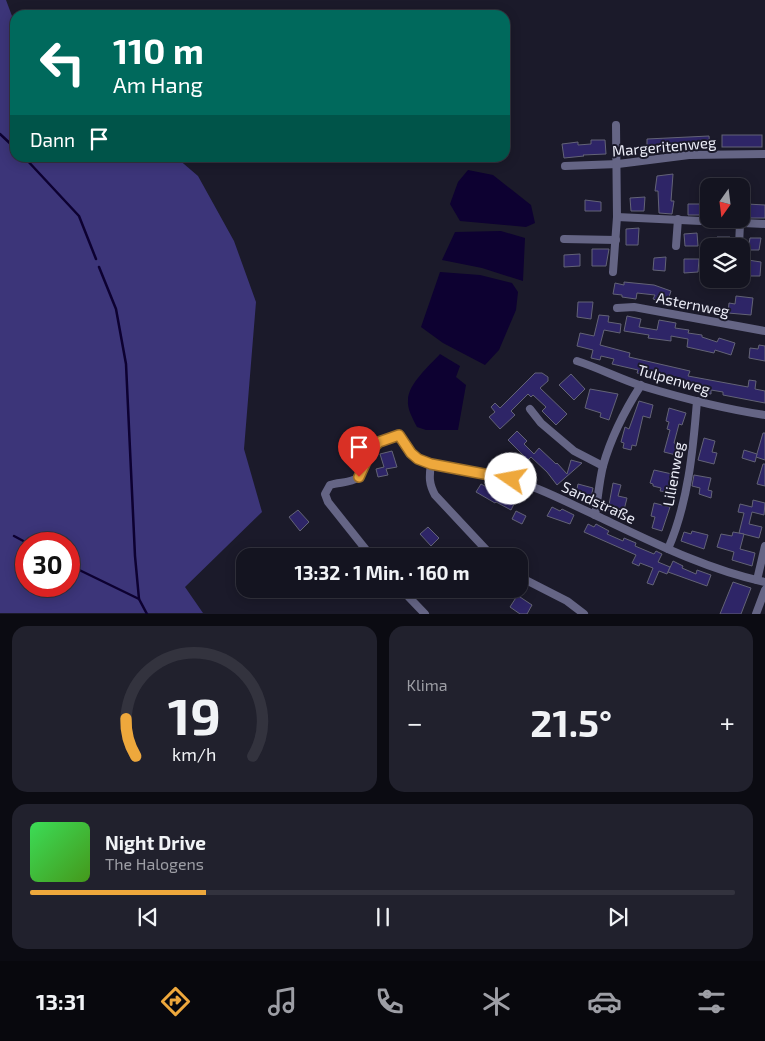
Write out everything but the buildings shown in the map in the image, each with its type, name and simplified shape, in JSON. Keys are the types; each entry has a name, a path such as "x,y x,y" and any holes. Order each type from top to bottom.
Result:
{"street":[{"path":"613,272 617,217 618,164 616,125"},
{"name":"Margeritenweg","path":"565,166 618,164 689,155 765,154"},
{"path":"617,217 700,220"},
{"path":"676,246 678,219"},
{"path":"750,223 765,224"},
{"path":"564,239 616,240"},
{"name":"Asternweg","path":"616,308 634,307 765,331"},
{"name":"Tulpenweg","path":"577,361 600,368 640,385 697,401 765,415"},
{"path":"595,515 603,466 618,425 640,385"},
{"name":"Lilienweg","path":"668,549 680,515 685,493 697,401"},
{"path":"530,409 541,423 574,452 603,466"},
{"name":"Sandstraße","path":"365,548 328,502 325,494 330,485 354,480 359,477 371,450 379,442 399,435 411,453 418,459 431,464 511,479 539,489 668,549 718,569 761,581"},
{"path":"431,464 429,478 435,495 485,548"},
{"path":"761,581 765,546"},
{"path":"528,581 561,598 584,614"},
{"path":"756,614 765,590"},
{"path":"410,598 425,614"}],"shaded area":[{"path":"0,0 6,0 10,11 10,162 182,162 198,176 234,241 256,302 244,449 262,512 185,587 203,613 0,613"},
{"path":"468,170 493,175 531,205 535,223 526,227 460,221 450,204 458,182"},
{"path":"501,231 525,238 523,281 482,268 442,260 455,232"},
{"path":"440,272 480,275 512,283 518,292 516,310 499,350 485,365 443,343 421,327"},
{"path":"440,354 460,366 456,377 466,385 458,430 426,430 417,427 408,407 409,394 415,381"}],"waterway":[{"path":"0,134 10,143"},
{"path":"29,162 79,216 96,259"},
{"path":"99,267 116,309 126,364 135,556 139,599"},
{"path":"80,570 139,599 147,614"}],"route":[{"path":"359,477 371,450 379,442 399,435 405,446 418,459 442,467 511,479"}]}
